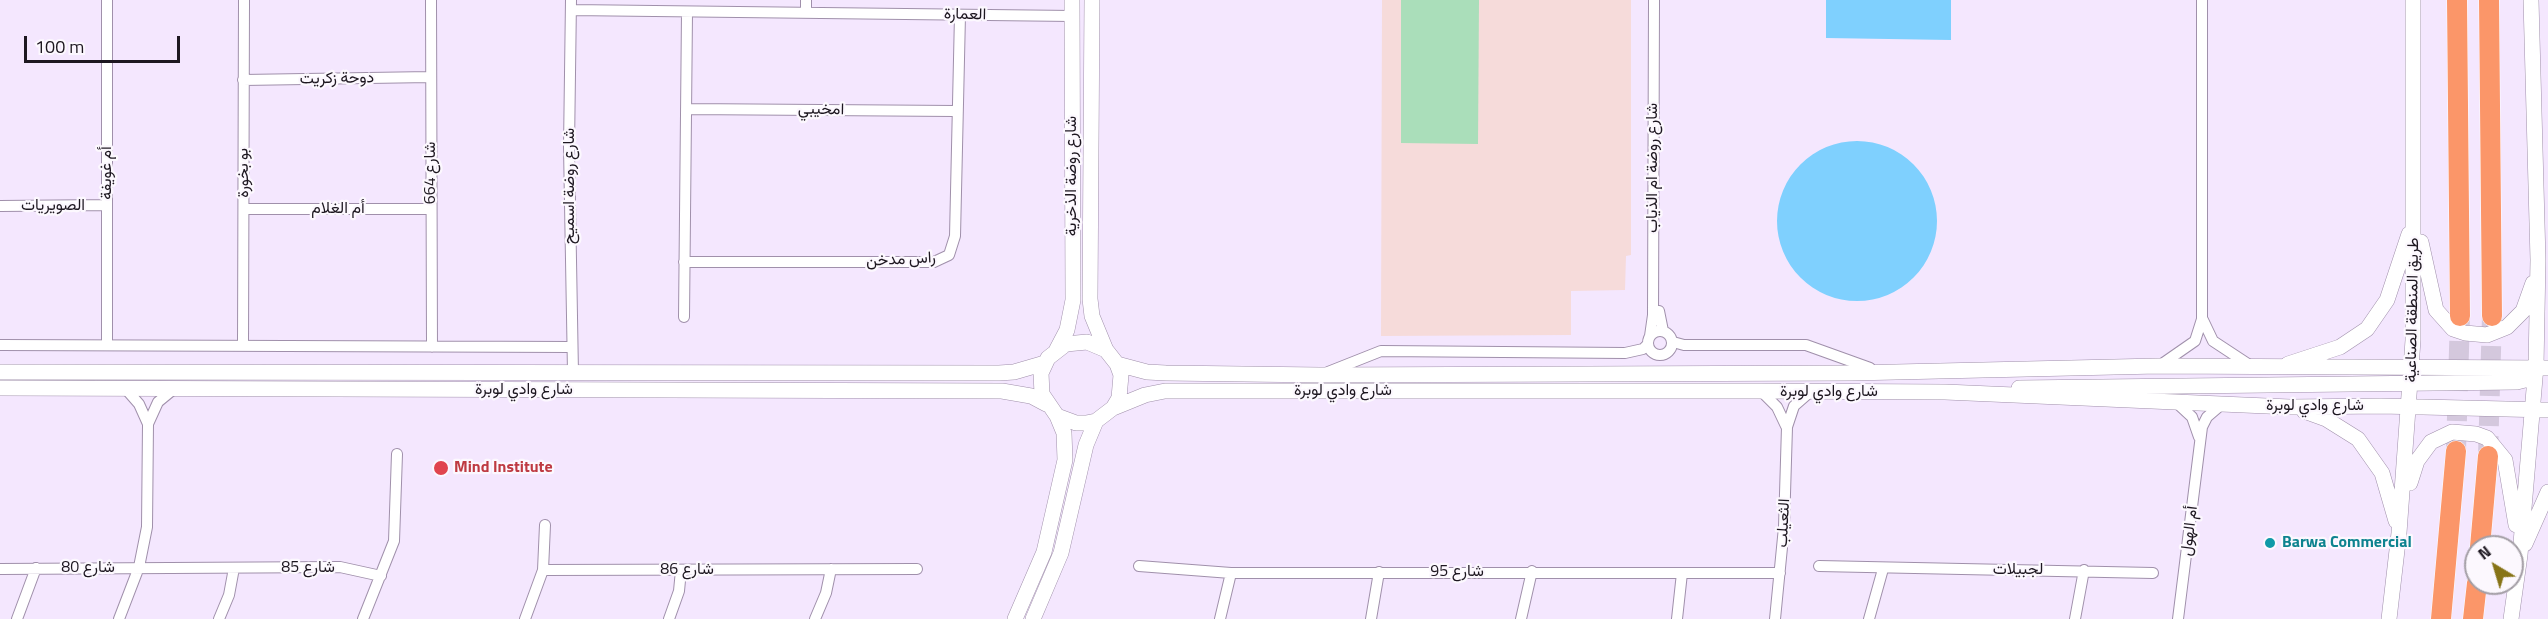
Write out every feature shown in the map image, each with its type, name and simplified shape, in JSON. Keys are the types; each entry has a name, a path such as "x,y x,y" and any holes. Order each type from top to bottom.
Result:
{"highway":[{"path":"2457,0 2460,315"},
{"path":"2489,0 2492,316"},
{"path":"2441,619 2456,451"},
{"path":"2481,535 2488,456"},
{"path":"2473,619 2476,595"}],"street":[{"name":"أم غويفة","path":"106,0 107,345"},
{"name":"بو بخورة","path":"243,345 244,0"},
{"name":"شارع 664","path":"431,0 432,347"},
{"path":"806,0 806,13"},
{"name":"شارع روضة الذخرية","path":"1057,349 1067,330 1073,300 1072,0"},
{"name":"شارع روضة الذخرية","path":"1092,0 1090,299 1092,316 1106,350"},
{"name":"شارع روضة ام الذياب","path":"1649,340 1653,315 1654,0"},
{"name":"شارع روضة ام الذياب","path":"1660,0 1659,314 1663,331"},
{"path":"2158,366 2195,341 2202,319 2202,0"},
{"name":"طريق المنطقة الصناعية","path":"2388,619 2399,533 2412,384 2415,214 2413,0"},
{"path":"2523,535 2541,409 2542,367 2530,0"},
{"name":"العمارة","path":"571,5 687,13 1072,16"},
{"name":"شارع روضة اسميح","path":"571,5 573,373"},
{"path":"684,317 687,13"},
{"name":"راس مدخن","path":"684,262 934,262 949,255 954,236 960,15"},
{"name":"دوحة زكريت","path":"243,80 430,77"},
{"name":"امخيبي","path":"686,109 956,111"},
{"name":"الصويريات","path":"0,206 107,205"},
{"name":"أم الغلام","path":"244,209 431,209"},
{"path":"2415,214 2436,310 2453,329 2476,335 2497,333 2515,320 2529,296 2538,260"},
{"path":"2281,367 2340,347 2367,329 2378,316 2394,285 2415,214"},
{"path":"2538,260 2548,288"},
{"path":"2202,319 2213,341 2251,366"},
{"path":"1320,375 1381,351 1625,353 1643,349 1653,332 1663,331 1673,342 1684,345 1806,345 1869,368 1895,366 1951,370"},
{"path":"1649,340 1653,352 1662,355 1670,350 1673,342"},
{"path":"1015,619 1044,552 1057,504 1066,447 1057,416 1046,404 1040,384 1045,363 1057,349 1076,342 1097,345 1106,350 1118,364 1122,387 1113,408 1096,421 1086,445 1061,553 1033,619"},
{"path":"0,345 572,347"},
{"name":"شارع وادي لوبرة","path":"0,372 999,373 1014,372 1045,363"},
{"name":"شارع وادي لوبرة","path":"1118,364 1166,373 1320,375 1852,373 2158,366 2542,367"},
{"path":"1945,392 2065,386 2521,382 2542,367"},
{"path":"119,619 139,567 147,527 148,424 158,402 176,387"},
{"name":"شارع وادي لوبرة","path":"0,388 1002,391 1031,396 1046,404"},
{"path":"124,388 139,404 148,424"},
{"path":"2410,406 2416,394 2424,390 2541,389"},
{"name":"شارع وادي لوبرة","path":"1113,408 1145,395 1165,391 1761,391 1945,392 2178,404 2290,407 2410,406 2541,409"},
{"path":"1761,391 1777,407 1787,426"},
{"name":"الثعيلب","path":"1775,619 1784,527 1787,426 1794,406 1810,392"},
{"name":"أم الهول","path":"2178,404 2192,417 2200,443"},
{"name":"أم الهول","path":"2178,619 2202,427 2207,417 2221,405"},
{"path":"2290,407 2326,419 2358,439 2382,474 2399,533"},
{"path":"1057,416 1076,423 1096,421"},
{"path":"2399,533 2412,473 2423,451 2440,436 2466,432 2487,438 2505,460 2517,535"},
{"path":"363,619 393,541 397,454"},
{"path":"2524,546 2548,492"},
{"path":"525,619 543,570 545,525"},
{"name":"شارع 95","path":"1139,566 1231,573 1780,573"},
{"name":"لجبيلات","path":"1819,566 2153,573"},
{"name":"شارع 80","path":"0,569 139,567"},
{"name":"شارع 85","path":"139,567 340,567 381,576"},
{"path":"17,619 36,568"},
{"path":"219,619 229,595 234,568"},
{"path":"815,619 826,592 831,569"},
{"name":"شارع 86","path":"543,570 917,569"},
{"path":"1869,619 1883,569"},
{"path":"669,619 679,591 681,570"},
{"path":"2075,619 2084,570"},
{"path":"1371,619 1379,572"},
{"path":"1521,619 1532,572"},
{"path":"1220,619 1231,573"},
{"path":"1677,619 1682,573"},
{"path":"2511,619 2514,595"}],"shaded area":[{"path":"1382,0 1631,0 1631,255 1626,256 1625,290 1571,291 1571,335 1381,336"}],"green space":[{"path":"1401,0 1479,0 1478,144 1401,143"}],"water":[{"path":"1826,0 1951,0 1951,40 1826,38"},
{"path":"1857,141 1887,147 1913,165 1931,191 1937,221 1931,251 1913,277 1887,295 1857,301 1827,295 1801,277 1783,251 1777,221 1783,191 1801,165 1827,147"}],"tunnel":[{"path":"2456,451 2460,316"},
{"path":"2488,456 2492,316"}],"place":[{"name":"Mind Institute","path":"441,468"},
{"name":"Barwa Commercial","path":"2270,543"}]}
